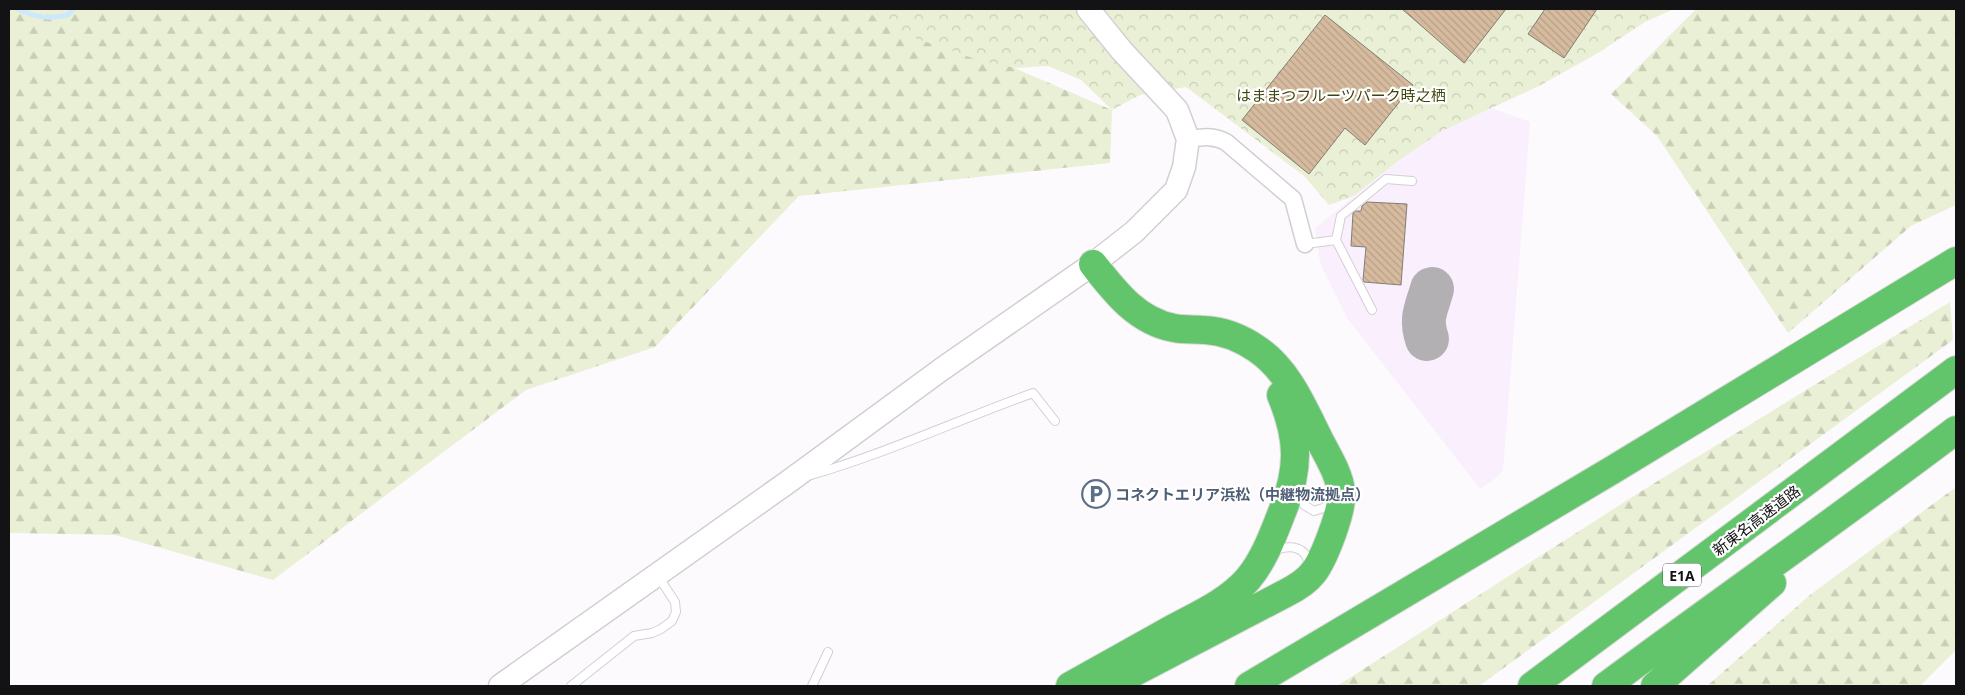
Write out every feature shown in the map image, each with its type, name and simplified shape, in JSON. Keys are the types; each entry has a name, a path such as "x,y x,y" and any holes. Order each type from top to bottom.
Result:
{"highway":[{"path":"1249,686 1614,469 1956,261"},
{"path":"1070,686 1227,598 1248,579 1262,559 1278,523 1293,480 1296,452 1292,422 1281,394 1265,372 1254,362 1228,348 1213,344 1172,340 1145,331 1118,312 1085,270"},
{"path":"1085,270 1150,320 1176,328 1217,331 1231,335 1244,341 1270,360 1292,387 1339,481 1342,492 1338,515 1320,560 1314,572 1306,580 1286,593 1108,686"},
{"name":"新東名高速道路","path":"1532,686 1956,370"},
{"path":"1606,686 1956,430"},
{"path":"1655,686 1868,496"}],"street":[{"path":"500,686 788,482 942,369 1085,270 1134,232 1176,190 1184,167 1188,139 1177,110 1122,51 1088,9"},
{"path":"1188,139 1203,136 1216,137 1226,142 1293,199 1305,244"}],"lane":[{"path":"1372,310 1336,240 1341,216 1386,179 1412,181"},
{"path":"1305,244 1336,240"},
{"path":"788,482 839,467 1033,393 1055,420"},
{"path":"1293,480 1304,505 1314,511 1321,510 1330,501 1339,481"},
{"path":"1262,559 1272,551 1287,546 1301,549 1309,561 1306,580"},
{"path":"571,686 627,640 634,636 652,633 672,621 676,612 675,602 656,574"},
{"path":"812,686 828,652"}],"shaded area":[{"path":"1492,108 1530,122 1503,471 1480,489 1347,318 1320,263 1315,228 1398,161 1442,131"}],"green space":[{"path":"9,9 877,9 1112,110 1110,163 799,196 655,347 526,390 273,580 115,535 9,533"},
{"name":"はままつフルーツパーク時之栖","path":"864,9 1674,9 1645,22 1598,53 1539,86 1442,131 1398,161 1354,196 1329,205 1304,176 1186,87 1140,95 1112,110 1081,80 1048,66 1015,68 978,60 895,31"},
{"path":"1696,9 1956,9 1956,205 1911,226 1788,333 1657,136 1611,94"},
{"path":"1950,302 1953,340 1479,686 1337,686 1648,487"},
{"path":"1956,487 1956,650 1920,686 1707,686 1810,595"}],"building":[{"path":"1402,9 1506,9 1464,63"},
{"path":"1545,9 1597,9 1564,58 1528,34"},
{"path":"1325,15 1413,85 1365,145 1345,128 1309,174 1242,120"},
{"path":"1367,202 1407,204 1401,285 1364,282 1363,280 1366,247 1351,246 1353,213 1361,211 1362,206"}],"waterway":[{"path":"18,9 37,16 49,17 68,15 73,9"}],"taxiway":[{"path":"1427,339 1424,319 1432,289"}],"place":[{"name":"コネクトエリア浜松（中継物流拠点）","path":"1096,494"}]}
